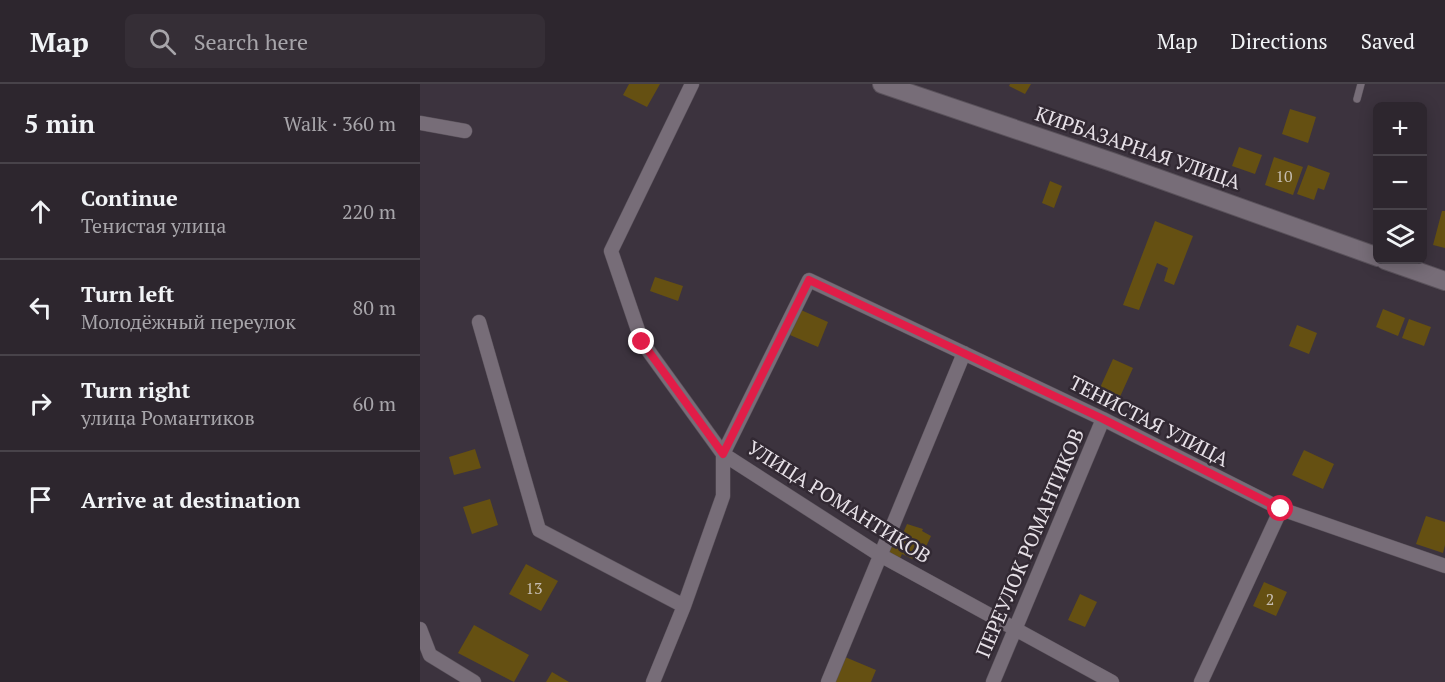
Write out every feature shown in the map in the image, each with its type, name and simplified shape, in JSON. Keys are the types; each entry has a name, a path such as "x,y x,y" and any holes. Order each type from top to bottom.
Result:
{"street":[{"name":"УЛИЦА РОМАНТИКОВ","path":"692,84 611,251 642,342 723,454 880,555 1016,627 1112,682"},
{"name":"КИРБАЗАРНАЯ УЛИЦА","path":"882,84 1112,162 1373,256"},
{"path":"420,123 465,130"},
{"path":"1396,264 1445,281"},
{"name":"ТЕНИСТАЯ УЛИЦА","path":"723,454 809,280 1103,419 1281,509 1445,566"},
{"path":"478,322 539,530 684,606"},
{"path":"828,682 964,353"},
{"name":"ПЕРЕУЛОК РОМАНТИКОВ","path":"993,682 1103,419"},
{"path":"652,682 684,606 723,496 723,454"},
{"path":"1201,682 1281,509"},
{"path":"420,629 430,655 474,682"}],"lane":[{"path":"1356,99 1361,84"}],"building":[{"path":"629,84 660,84 647,107 623,95"},
{"path":"1010,84 1031,84 1025,94 1009,86"},
{"path":"1290,109 1316,117 1308,143 1282,134"},
{"path":"1239,147 1262,155 1255,174 1232,166"},
{"path":"1274,157 1303,167 1293,195 1265,185"},
{"path":"1308,165 1330,173 1324,190 1318,188 1314,200 1297,194"},
{"path":"1050,181 1062,186 1054,208 1042,203"},
{"path":"1442,211 1445,211 1445,248 1433,245"},
{"path":"1155,221 1193,236 1174,285 1164,281 1168,268 1157,263 1139,310 1123,305"},
{"path":"655,277 683,286 678,301 650,291"},
{"path":"1383,309 1405,318 1398,336 1376,327"},
{"path":"801,310 828,322 818,347 790,335"},
{"path":"1409,319 1431,327 1424,346 1402,338"},
{"path":"1297,325 1317,333 1309,354 1289,346"},
{"path":"1113,359 1133,368 1119,399 1099,390"},
{"path":"475,449 481,468 454,475 449,457"},
{"path":"1304,450 1334,464 1323,489 1292,475"},
{"path":"490,499 498,525 472,534 463,507"},
{"path":"1426,516 1445,522 1443,553 1416,544"},
{"path":"907,524 923,529 922,531 931,536 919,562 902,554 898,563 883,556 888,545 896,549"},
{"path":"526,564 558,581 541,611 509,594"},
{"path":"1264,582 1287,592 1276,616 1253,606"},
{"path":"1080,594 1097,602 1085,627 1068,620"},
{"path":"474,625 529,655 514,682 458,653"},
{"path":"845,657 876,670 871,682 834,682"},
{"path":"552,672 569,682 546,682"}],"route":[{"path":"642,342 723,454 809,280 1103,419 1281,509"}]}
